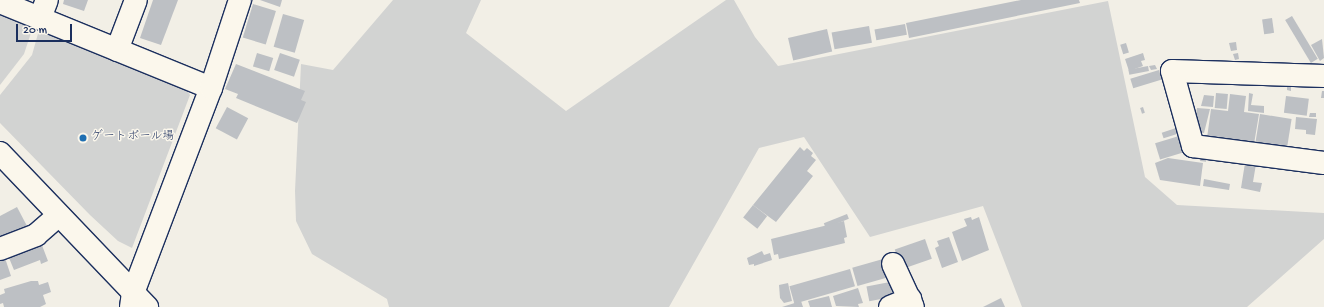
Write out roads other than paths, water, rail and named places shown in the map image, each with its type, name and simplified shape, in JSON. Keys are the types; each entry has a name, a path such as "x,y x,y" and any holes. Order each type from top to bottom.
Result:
{"street":[{"path":"117,50 136,0"},
{"path":"0,153 59,215 137,302 240,0"},
{"path":"0,2 44,9 117,50 211,88"},
{"path":"1324,76 1172,71 1193,146 1324,164"},
{"path":"0,249 36,235 59,215"},
{"path":"890,307 912,303 893,264"}],"place":[{"name":"ゲートボール場","path":"83,138"}]}
